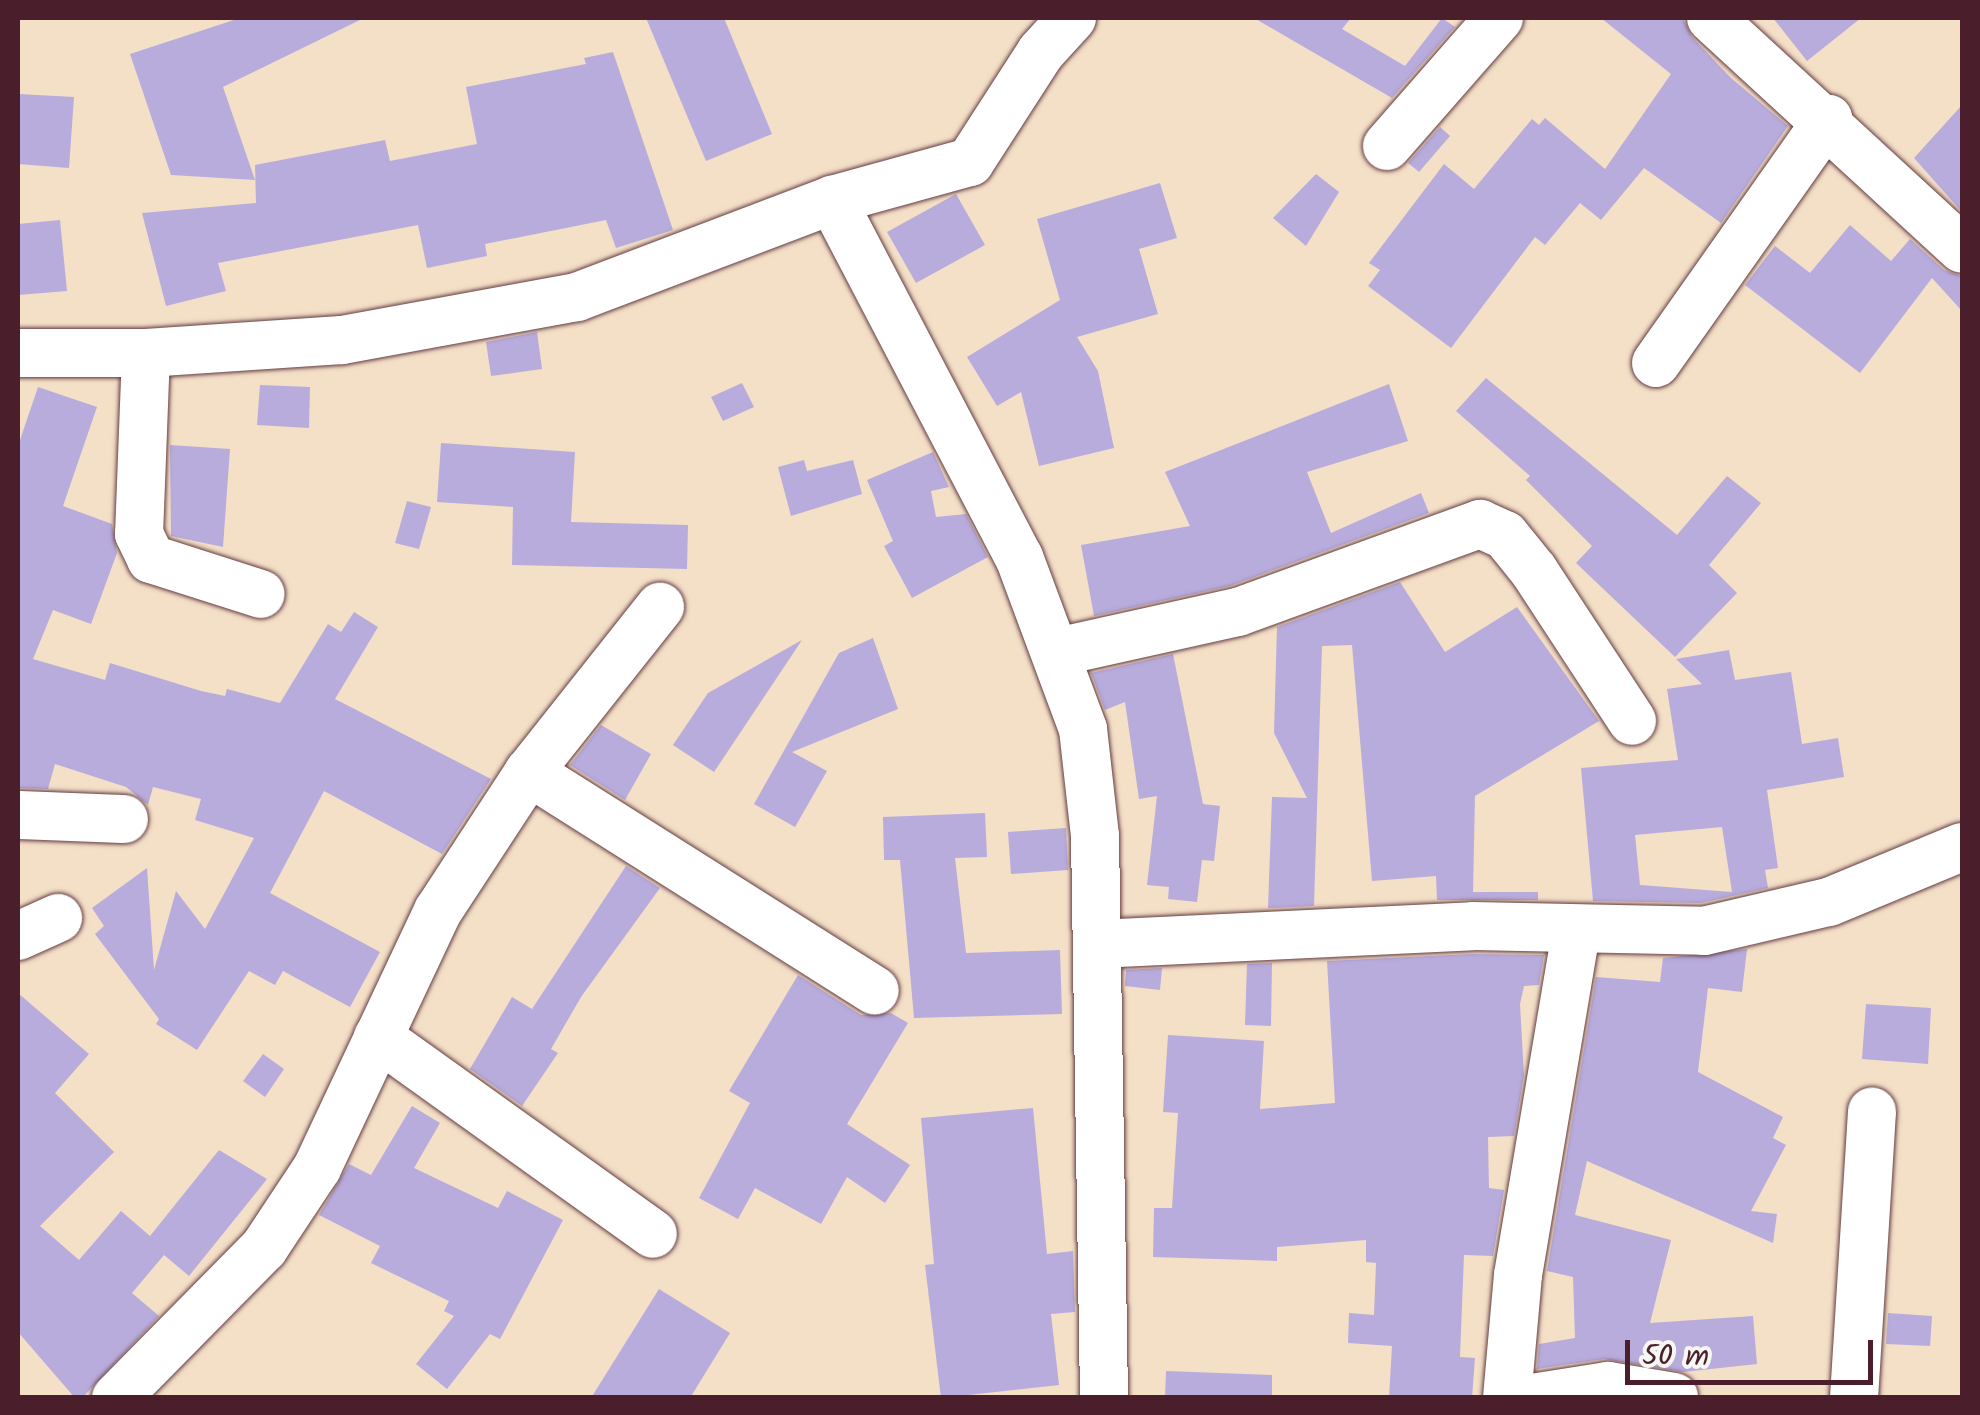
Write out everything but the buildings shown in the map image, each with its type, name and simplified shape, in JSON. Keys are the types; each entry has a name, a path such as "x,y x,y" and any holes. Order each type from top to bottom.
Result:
{"street":[{"path":"18,353 146,353 342,340 577,298 832,200 970,162 1041,52 1072,18"},
{"path":"1386,146 1499,18"},
{"path":"1711,18 1828,119 1962,250"},
{"path":"1656,363 1828,119"},
{"path":"832,200 1018,557 1083,729 1095,836 1104,1398"},
{"path":"146,353 139,534 151,559 261,594"},
{"path":"1057,652 1238,612 1480,524 1504,535 1534,571 1632,721"},
{"path":"116,1398 264,1248 318,1168 438,911 529,772 660,608"},
{"path":"529,772 875,991"},
{"path":"18,814 124,819"},
{"path":"1097,944 1473,926 1576,932 1704,931 1829,902 1962,847"},
{"path":"1507,1398 1518,1275 1576,932"},
{"path":"378,1037 653,1234"},
{"path":"1854,1398 1872,1112"},
{"path":"1532,1398 1608,1386 1674,1397"}]}
